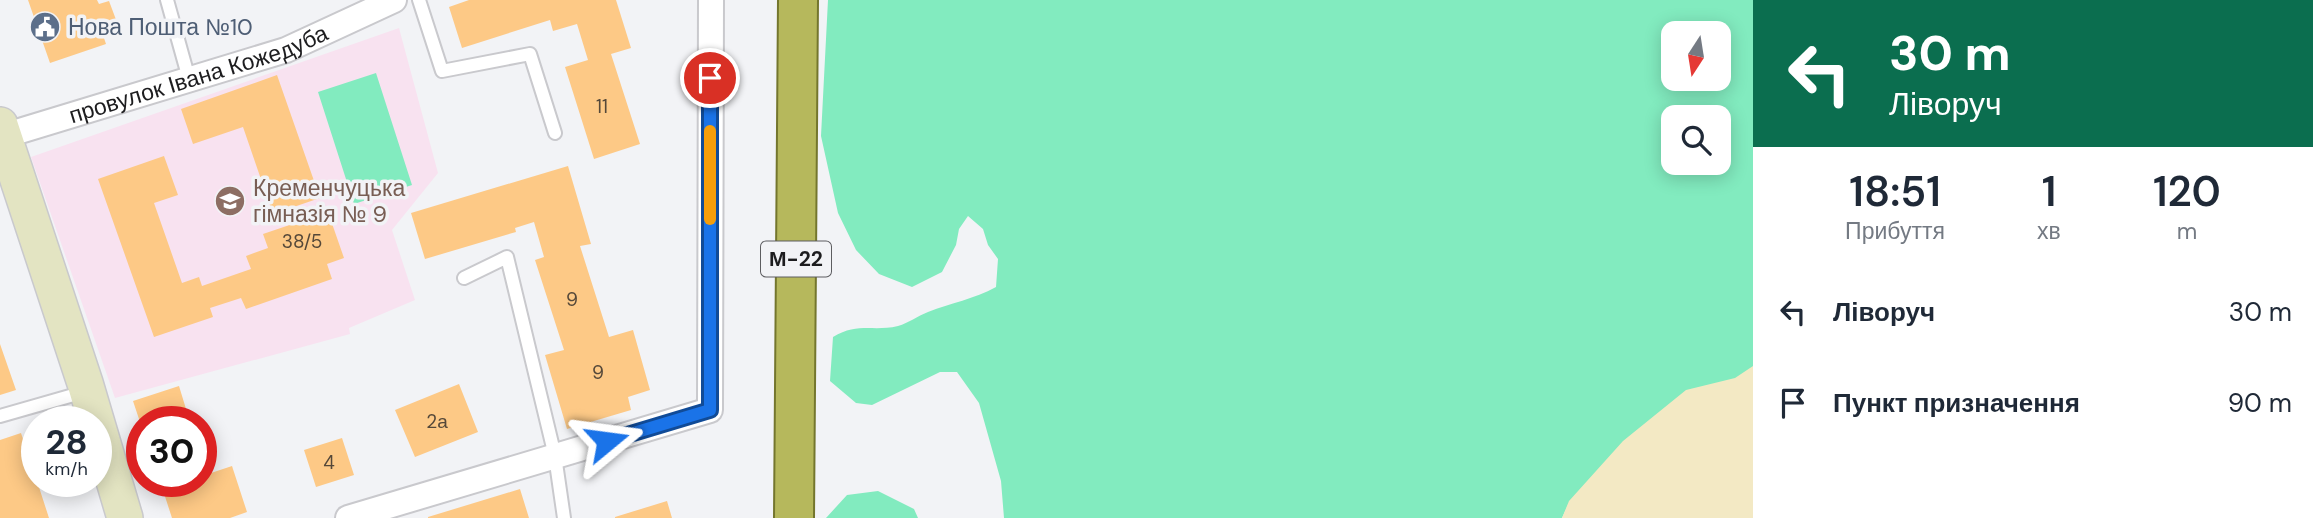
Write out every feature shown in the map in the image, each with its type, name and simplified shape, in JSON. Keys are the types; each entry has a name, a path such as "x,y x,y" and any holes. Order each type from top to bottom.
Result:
{"highway":[{"name":"М-22","path":"794,518 799,0"}],"main road":[{"path":"1,133 88,391 125,518"}],"street":[{"name":"провулок Івана Кожедуба","path":"1,133 286,50 394,0"},
{"path":"348,518 710,410 711,0"}],"lane":[{"path":"167,0 190,79"},
{"path":"419,0 442,71 530,54 555,134"},
{"path":"464,278 507,257 555,456 564,518"},
{"path":"0,416 88,391"}],"shaded area":[{"name":"Кременчуцька гімназія № 9","path":"399,28 438,173 392,230 415,300 349,328 350,334 115,398 31,157"}],"green space":[{"path":"828,0 1753,0 1753,518 1568,505 1562,518 1004,518 1001,481 979,403 957,372 940,372 872,405 856,403 830,381 833,337 850,330 898,326 996,287 998,259 988,245 983,229 968,216 959,229 956,245 942,272 912,287 879,274 856,250 838,213 821,136"},
{"path":"376,73 412,185 354,204 318,92"},
{"path":"878,491 914,509 918,518 826,518 847,495"}],"sand":[{"path":"1753,366 1753,518 1562,518 1569,501 1623,441 1686,390 1735,378"}],"building":[{"path":"28,0 97,0 99,4 109,1 121,33 104,38 106,44 50,63"},
{"path":"469,0 616,0 631,48 611,54 640,144 594,159 565,67 588,60 577,24 553,31 550,20 462,48 449,7"},
{"path":"277,75 320,198 273,214 243,127 193,144 181,109"},
{"path":"164,156 178,195 154,203 182,283 199,277 202,286 251,269 246,256 268,248 263,234 328,212 344,258 327,264 332,279 246,309 241,298 210,308 213,317 154,337 98,179"},
{"path":"568,166 591,244 580,246 609,337 633,330 650,390 628,397 631,410 567,429 545,355 564,350 535,260 544,257 534,222 515,228 516,232 425,259 411,213"},
{"path":"0,344 16,390 0,395"},
{"path":"459,384 478,432 415,457 395,410"},
{"path":"179,386 185,406 135,406 133,401"},
{"path":"21,433 21,497 42,497 49,518 0,518 0,440"},
{"path":"342,438 354,475 316,487 304,450"},
{"path":"232,466 247,512 230,518 172,518 165,497 217,497 217,471"},
{"path":"520,489 529,518 428,518 428,517"},
{"path":"667,501 672,518 615,518 615,517"}],"slow traffic":[{"path":"710,131 710,219"}],"place":[{"name":"Нова Пошта №10","path":"45,27"},
{"name":"Кременчуцька гімназія № 9","path":"230,201"}],"route":[{"path":"607,441 710,410 710,78"}]}
